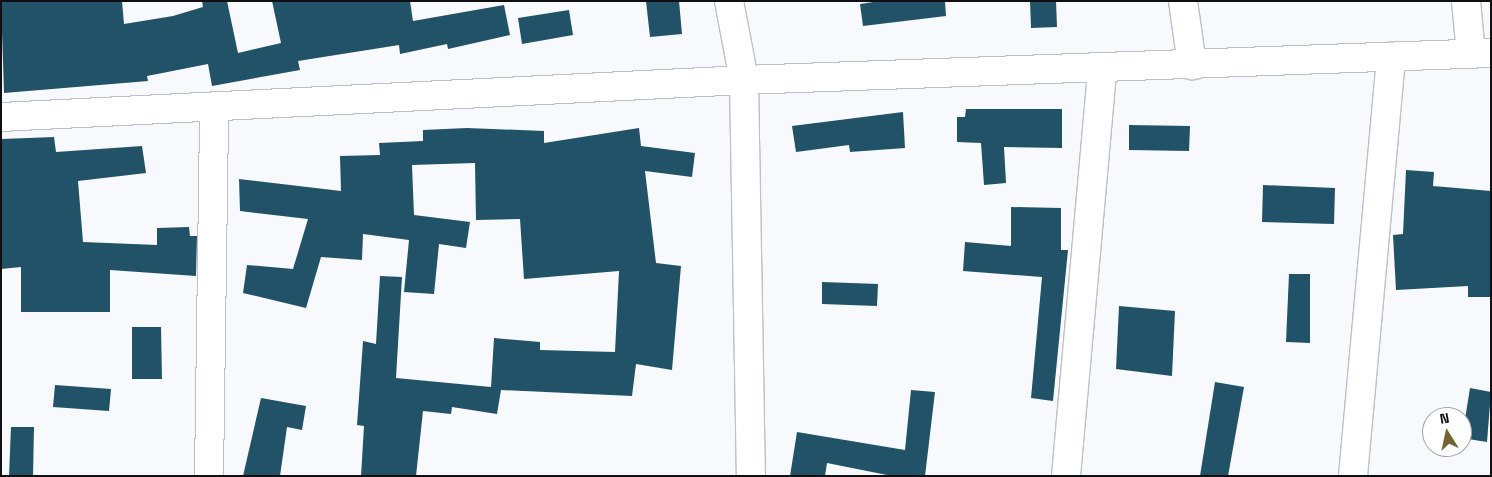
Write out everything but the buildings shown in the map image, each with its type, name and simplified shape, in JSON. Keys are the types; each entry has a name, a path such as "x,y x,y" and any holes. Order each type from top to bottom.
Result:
{"street":[{"path":"729,1 744,80 751,476"},
{"path":"1183,1 1192,65"},
{"path":"1,116 744,80 1102,69 1481,53 1466,1"},
{"path":"1353,476 1391,56"},
{"path":"1066,476 1102,69"},
{"path":"209,476 214,107"}]}
